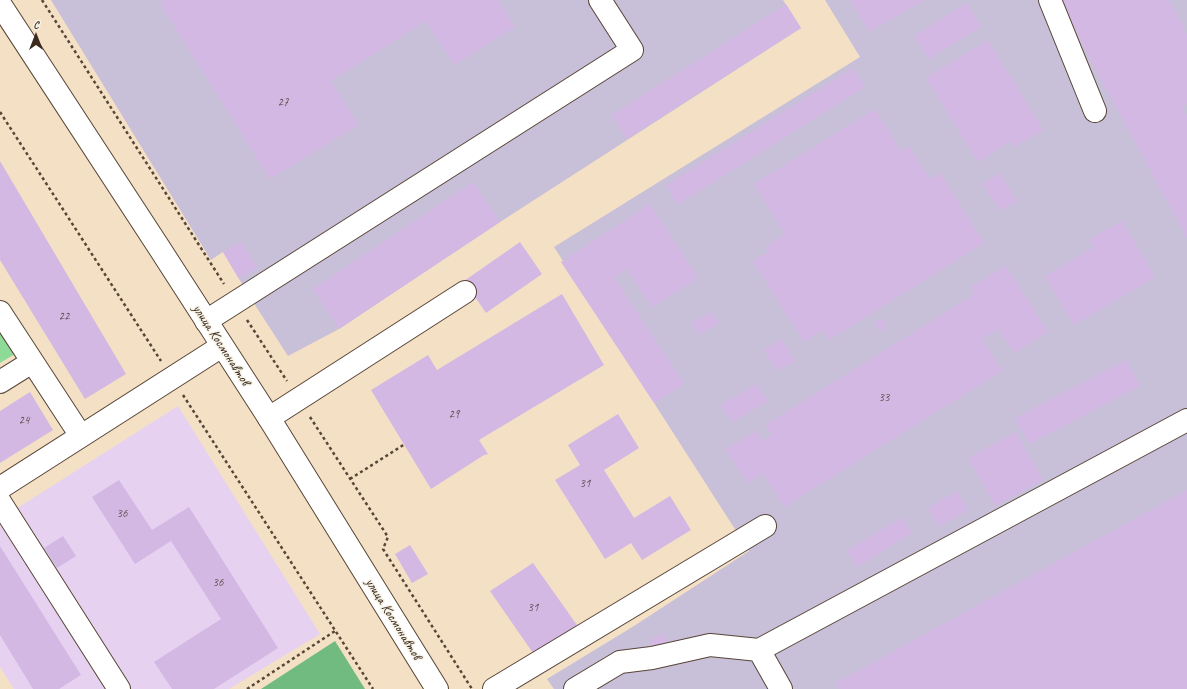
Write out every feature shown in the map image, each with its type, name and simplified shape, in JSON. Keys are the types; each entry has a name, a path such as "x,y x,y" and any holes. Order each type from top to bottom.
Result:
{"main road":[{"path":"206,321 632,50 600,0"},
{"path":"1050,0 1095,111"},
{"name":"улица Космонавтов","path":"0,4 268,418 437,689"},
{"path":"268,418 464,292"},
{"path":"0,312 81,436"},
{"path":"0,488 222,346"},
{"path":"0,382 32,362"},
{"path":"575,689 620,662 652,658 710,645 759,650 1187,420"},
{"path":"0,502 119,689"},
{"path":"494,689 765,526"},
{"path":"759,650 781,689"}],"path":[{"path":"42,0 388,537 383,549 473,689"},
{"path":"0,112 372,689"},
{"path":"350,479 405,444"},
{"path":"246,689 335,631"}],"shaded area":[{"path":"51,0 783,0 801,28 500,222 339,329 288,356 223,252 211,260"},
{"path":"825,0 1187,0 1187,689 554,689 547,679 634,626 749,551 554,247 860,57"},
{"path":"178,406 320,634 229,689 14,689 0,667 0,519"}],"green space":[{"path":"0,331 15,354 0,363"},
{"path":"335,641 365,689 261,689"}],"building":[{"path":"165,0 498,0 515,27 454,65 426,21 331,81 358,125 270,179 160,3"},
{"path":"850,0 925,0 869,32"},
{"path":"1058,0 1169,0 1187,34 1187,104 1182,107 1187,115 1187,238"},
{"path":"967,3 981,27 928,59 914,36"},
{"path":"786,4 801,28 627,139 612,115"},
{"path":"988,40 1043,130 1015,147 1011,141 978,162 926,78"},
{"path":"853,68 865,87 677,205 666,185"},
{"path":"875,109 901,151 909,146 930,179 940,173 984,243 829,340 823,330 804,342 753,261 768,252 765,247 785,234 754,184"},
{"path":"0,161 126,374 85,399 0,260"},
{"path":"999,173 1017,201 1001,211 982,184"},
{"path":"473,182 500,222 339,329 313,289"},
{"path":"650,204 698,278 652,308 627,269 614,277 684,384 654,403 561,262"},
{"path":"1122,221 1155,277 1074,325 1045,276 1094,247 1089,240"},
{"path":"241,241 257,268 239,279 223,252"},
{"path":"520,242 542,274 486,313 464,281"},
{"path":"1006,266 1048,332 1014,353 998,329 982,339 1002,371 784,507 763,473 747,483 726,449 756,431 762,441 772,435 765,425 975,294 971,287"},
{"path":"562,294 604,365 479,440 488,454 484,455 431,489 371,390 428,355 437,370"},
{"path":"711,312 719,323 699,335 692,323"},
{"path":"879,320 883,320 885,321 885,329 879,330 876,327 876,323"},
{"path":"782,339 795,361 777,371 764,350"},
{"path":"1126,360 1140,386 1029,444 1015,418"},
{"path":"757,384 768,401 732,422 721,405"},
{"path":"30,392 53,430 0,463 0,411"},
{"path":"618,414 639,448 604,470 634,518 670,496 691,530 642,560 631,543 605,559 555,480 580,465 568,445"},
{"path":"1016,432 1043,480 995,506 968,458"},
{"path":"119,480 152,530 189,507 278,648 214,689 172,689 154,662 221,619 171,541 135,564 92,497"},
{"path":"1187,490 1187,689 839,689 836,683"},
{"path":"957,491 968,510 939,527 928,508"},
{"path":"902,517 912,533 857,567 847,551"},
{"path":"63,536 76,556 57,568 44,548"},
{"path":"410,545 428,574 412,583 395,554"},
{"path":"0,546 81,675 59,689 33,689 0,635"},
{"path":"533,563 577,625 535,656 490,591"},
{"path":"663,633 668,643 654,649 650,640"}]}
